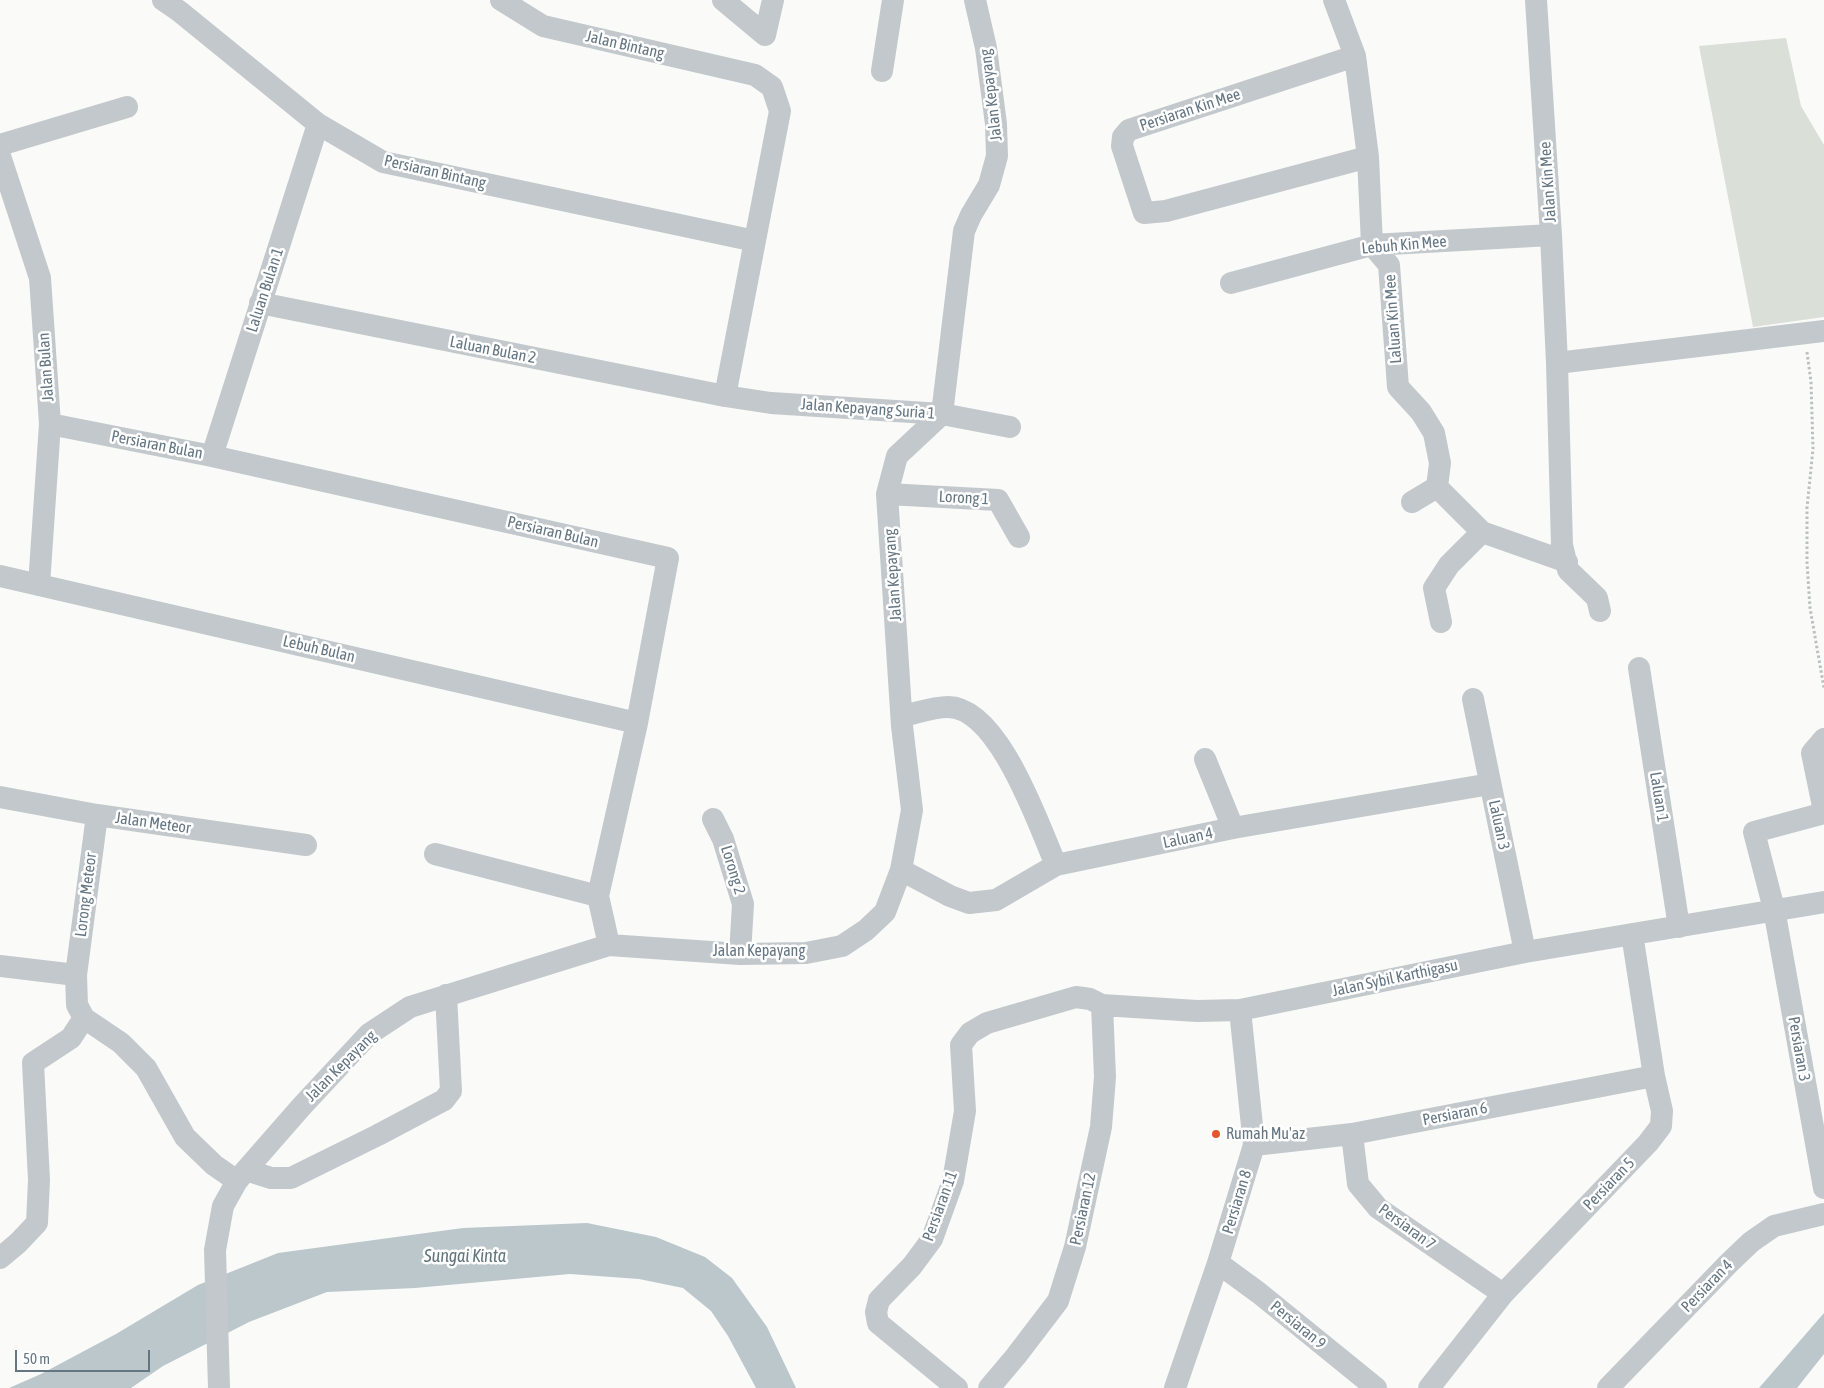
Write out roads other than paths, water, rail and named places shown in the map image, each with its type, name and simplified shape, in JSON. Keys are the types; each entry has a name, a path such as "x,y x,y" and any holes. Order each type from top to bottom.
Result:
{"street":[{"name":"Persiaran Bintang","path":"163,0 318,124 383,162 755,241"},
{"name":"Jalan Bintang","path":"501,0 543,26 755,75 772,87 780,111 755,241"},
{"path":"723,0 765,35 773,0"},
{"path":"882,72 893,0"},
{"name":"Jalan Kepayang","path":"218,1388 215,1250 223,1206 241,1175 369,1034 410,1007 609,945 740,954 806,953 842,946 866,930 885,912 901,870 912,810 903,716 887,494 897,456 942,414 964,231 989,185 997,156 996,124 986,48 974,0"},
{"path":"1334,0 1355,56 1368,157 1372,245"},
{"name":"Jalan Kin Mee","path":"1536,0 1558,363 1562,545 1566,562"},
{"name":"Persiaran Kin Mee","path":"1355,56 1129,130 1122,137 1122,146 1144,213 1166,211 1368,157"},
{"path":"0,145 128,107"},
{"name":"Laluan Bulan 1","path":"212,456 318,124"},
{"name":"Jalan Bulan","path":"0,156 40,278 50,424 39,585"},
{"name":"Lebuh Kin Mee","path":"1231,283 1372,245 1551,236"},
{"path":"725,396 755,241"},
{"name":"Laluan Kin Mee","path":"1372,245 1389,265 1398,387 1421,412 1434,433 1440,463 1438,487"},
{"name":"Laluan Bulan 2","path":"260,304 725,396"},
{"path":"1558,363 1814,332"},
{"name":"Jalan Kepayang Suria 1","path":"725,396 772,403 942,414 1010,427"},
{"name":"Persiaran Bulan","path":"50,424 212,456 668,558 637,723 598,896 609,945"},
{"path":"1412,502 1438,487 1482,532 1566,562 1568,570 1597,598 1600,611"},
{"name":"Lorong 1","path":"887,494 998,500 1020,538"},
{"path":"1441,622 1434,588 1449,565 1482,532"},
{"name":"Lebuh Bulan","path":"0,576 637,723"},
{"name":"Laluan 1","path":"1639,668 1679,926"},
{"name":"Laluan 3","path":"1473,699 1525,952"},
{"path":"903,716 948,707 973,716 999,742 1024,790 1056,865"},
{"path":"1824,739 1812,754 1824,812"},
{"path":"1206,759 1233,828"},
{"name":"Laluan 4","path":"901,870 969,904 996,900 1056,865 1233,828 1490,784"},
{"name":"Jalan Meteor","path":"0,798 97,815 306,845"},
{"name":"Persiaran 3","path":"1824,812 1754,832 1774,909 1824,1188"},
{"name":"Lorong Meteor","path":"84,1018 78,1005 76,975 97,815"},
{"name":"Lorong 2","path":"714,819 723,839 743,904 740,954"},
{"path":"435,854 598,896"},
{"name":"Jalan Sybil Karthigasu","path":"970,1033 987,1023 1076,997 1090,999 1102,1005 1197,1011 1240,1010 1525,952 1824,902"},
{"name":"Persiaran 5","path":"1429,1388 1503,1294 1648,1143 1661,1126 1662,1111 1654,1076 1632,934"},
{"path":"0,966 76,975"},
{"path":"0,1258 37,1223 39,1180 33,1063 71,1038 84,1018 121,1044 146,1068 185,1137 214,1165 241,1175 291,1178 444,1100 451,1091 446,995"},
{"name":"Persiaran 12","path":"988,1388 1016,1356 1058,1301 1075,1248 1101,1127 1105,1077 1102,1005"},
{"name":"Persiaran 8","path":"1175,1388 1218,1263 1254,1145 1240,1010"},
{"name":"Persiaran 11","path":"957,1388 878,1323 876,1312 879,1300 912,1266 932,1239 953,1181 965,1111 961,1045 970,1033"},
{"name":"Persiaran 6","path":"1254,1145 1352,1134 1654,1076"},
{"name":"Persiaran 7","path":"1352,1134 1358,1184 1378,1208 1503,1294"},
{"name":"Persiaran 4","path":"1608,1388 1750,1242 1774,1226 1824,1214"},
{"name":"Persiaran 9","path":"1218,1263 1376,1388"}],"water":[{"name":"Sungai Kinta","path":"587,1223 656,1237 705,1257 732,1278 767,1327 796,1388 756,1388 728,1336 711,1311 683,1288 639,1279 570,1274 415,1288 327,1292 249,1322 163,1366 131,1388 9,1388 41,1374 116,1334 198,1285 278,1253 463,1228"},
{"path":"1824,1313 1824,1354 1797,1388 1759,1388"}],"place":[{"name":"Rumah Mu'az","path":"1216,1134"}]}
